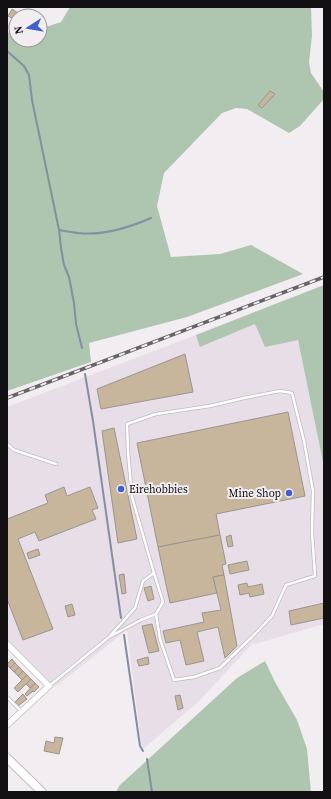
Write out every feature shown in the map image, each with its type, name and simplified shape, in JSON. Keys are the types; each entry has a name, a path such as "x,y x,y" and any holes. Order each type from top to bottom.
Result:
{"main road":[{"path":"7,758 42,792"}],"street":[{"path":"7,644 49,686 7,725"}],"lane":[{"path":"109,637 141,620 156,614 163,602 132,497 127,424 156,414 210,406 280,390 292,393 304,441 313,491 312,532 315,576 286,585 272,616 256,633 220,668 194,677 174,680 160,639 156,614"},
{"path":"7,444 14,450 56,464"},
{"path":"49,686 109,637 135,608 143,581 154,574"},
{"path":"7,697 21,712"}],"shaded area":[{"path":"255,324 298,340 324,467 324,624 251,645 199,701 142,750 127,630 55,687 7,639 7,407 196,335 201,347"}],"green space":[{"path":"70,7 311,7 312,36 309,62 311,73 324,92 324,99 300,126 289,133 247,109 236,108 222,113 164,173 157,206 171,257 220,254 251,245 303,274 187,317 89,343 91,362 7,391 7,33 8,48 48,48 48,26 61,22"},
{"path":"324,285 324,467 298,340 265,347 255,324 200,347 196,335"},
{"path":"265,661 275,682 297,720 307,749 311,792 116,792 119,786 237,678"}],"building":[{"path":"270,91 275,94 262,108 258,105"},
{"path":"185,354 193,392 101,409 97,389"},
{"path":"288,412 305,496 216,514 220,535 158,547 137,443"},
{"path":"114,428 137,539 118,543 102,431"},
{"path":"64,487 67,496 90,487 98,508 92,510 96,519 39,541 35,532 18,539 53,629 23,640 7,599 7,519 48,503 45,495"},
{"path":"220,535 226,564 222,565 224,575 213,577 217,593 170,603 158,547"},
{"path":"231,535 233,546 228,547 226,537"},
{"path":"38,549 40,555 29,559 27,553"},
{"path":"247,561 249,570 230,574 228,565"},
{"path":"124,574 126,593 122,594 119,575"},
{"path":"224,575 237,646 225,658 218,627 197,632 204,661 186,665 180,640 166,643 163,631 204,622 202,613 221,610 213,577"},
{"path":"247,583 248,587 262,584 264,594 250,597 249,593 240,595 238,585"},
{"path":"151,586 154,599 148,601 144,588"},
{"path":"324,603 324,618 291,625 289,611"},
{"path":"72,604 75,615 68,617 65,606"},
{"path":"152,624 159,651 149,653 142,626"},
{"path":"148,657 149,664 139,666 137,660"},
{"path":"12,659 15,663 10,668 7,664"},
{"path":"15,663 19,667 14,672 10,668"},
{"path":"19,667 23,671 18,676 14,672"},
{"path":"23,671 27,675 22,680 18,676"},
{"path":"27,675 31,679 18,692 14,688"},
{"path":"31,679 35,683 30,688 26,684"},
{"path":"35,683 39,687 27,696 25,694"},
{"path":"23,694 27,699 18,706 15,702"},
{"path":"180,695 183,708 178,710 175,696"},
{"path":"55,737 63,738 59,754 44,751 46,741 54,743"}],"waterway":[{"path":"7,51 24,66 29,75 32,100 59,230 64,265 69,277 76,324 82,348"},
{"path":"59,230 87,234 106,232 124,228 151,218"},
{"path":"85,374 121,618"},
{"path":"124,635 140,746 143,751"},
{"path":"147,759 152,792"}],"railway":[{"path":"7,398 324,277"}],"place":[{"name":"Eirehobbies","path":"121,489"},
{"name":"Mine Shop","path":"289,493"}]}
